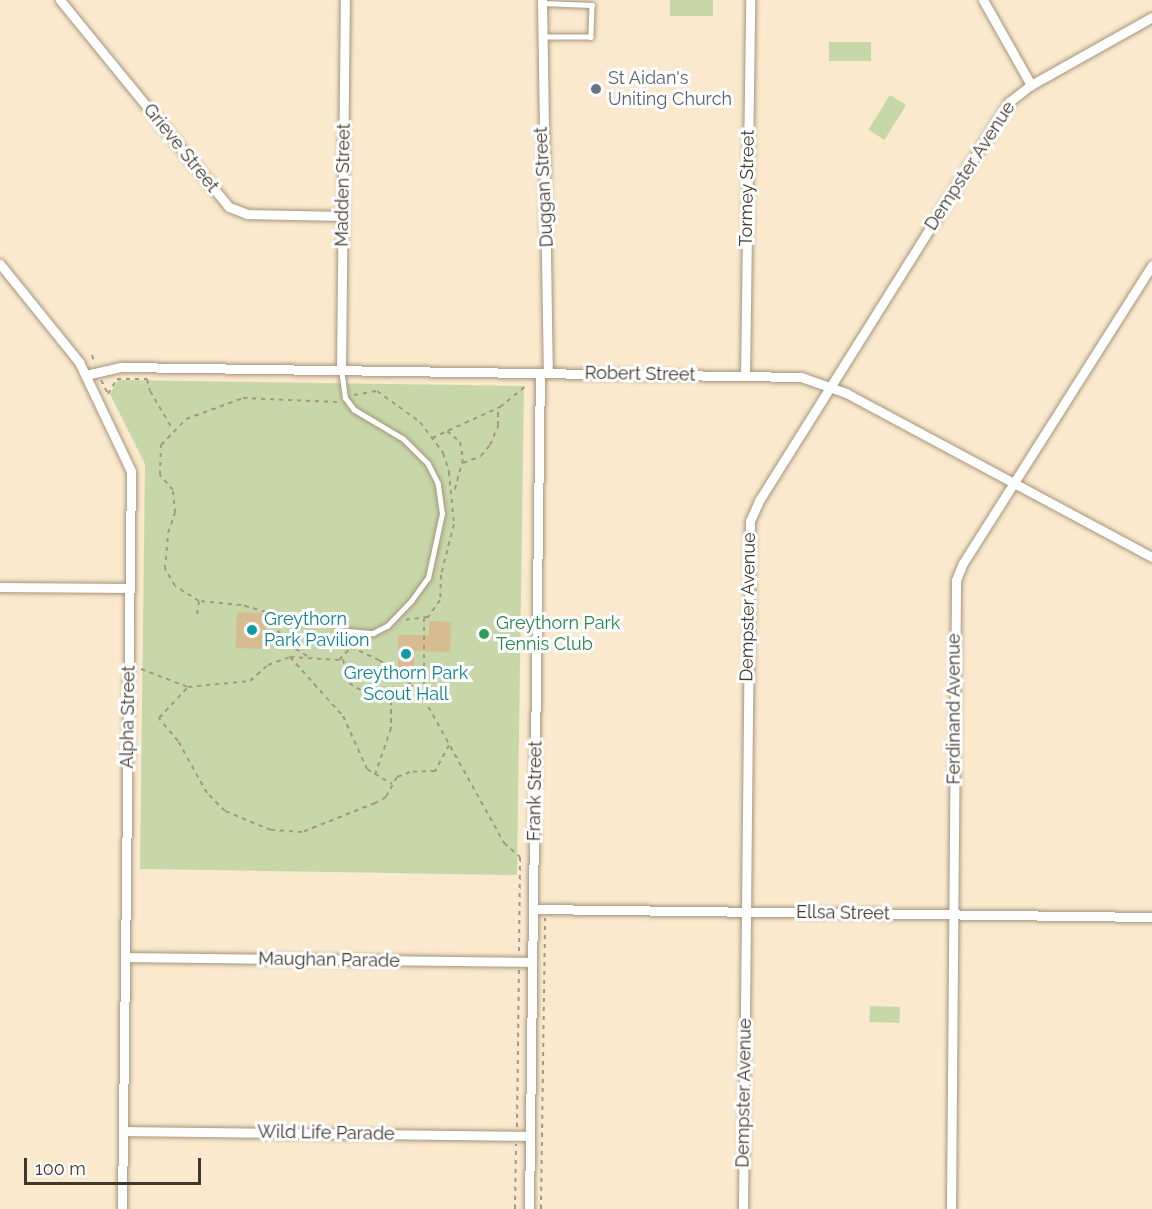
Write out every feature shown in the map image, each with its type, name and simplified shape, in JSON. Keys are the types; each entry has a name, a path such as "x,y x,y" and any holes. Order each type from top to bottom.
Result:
{"street":[{"name":"Grieve Street","path":"60,0 229,207 247,214 342,216"},
{"name":"Madden Street","path":"341,370 345,0"},
{"name":"Tormey Street","path":"745,376 750,0"},
{"path":"983,0 1031,85"},
{"name":"Duggan Street","path":"542,2 544,373"},
{"name":"Dempster Avenue","path":"743,1209 748,527 760,499 1009,102 1031,85 1152,16"},
{"name":"Alpha Street","path":"0,264 86,375 130,465 122,1209"},
{"name":"Ferdinand Avenue","path":"951,1209 955,591 963,563 1152,265"},
{"name":"Robert Street","path":"86,375 122,367 801,377 831,386 1152,557"},
{"name":"Frank Street","path":"529,1209 544,373"},
{"path":"0,587 130,588"},
{"name":"Ellsa Street","path":"533,909 1152,917"},
{"name":"Maughan Parade","path":"126,957 532,962"},
{"name":"Wild Life Parade","path":"123,1131 530,1136"}],"lane":[{"path":"541,37 591,38 592,5 542,2"},
{"path":"337,630 373,633 387,626 428,578 440,530 440,495 433,473 413,447 361,416 345,398 341,370"}],"path":[{"path":"92,355 108,394 117,379 147,379 150,391 173,429"},
{"path":"432,438 498,408 528,384"},
{"path":"310,657 285,642 266,612 199,601 175,586 165,569 168,532 175,513 173,490 159,475 161,445 173,429 196,413 243,398 333,402 360,392 377,391 420,422 443,453 453,495 454,524 441,575 443,586 440,600 424,618 387,626"},
{"path":"462,463 481,456 490,445 498,426 498,408"},
{"path":"446,431 460,442 462,463 453,495"},
{"path":"197,614 199,601"},
{"path":"424,618 424,699"},
{"path":"188,687 159,718 178,741 207,793 225,811 271,830 302,832 386,797 397,777 410,772 435,771 449,745 424,699 403,676 366,652 351,647 343,658 349,683 367,694 384,695 391,700 391,728 375,775"},
{"path":"290,657 343,716 356,750 375,775 392,784"},
{"path":"141,669 188,687 250,681 268,665 290,657 343,658"},
{"path":"542,1209 545,909"}],"green space":[{"path":"670,0 713,0 713,16 670,16"},
{"path":"829,42 871,42 871,61 829,61"},
{"path":"890,95 906,105 884,140 868,130"},
{"path":"118,380 524,386 517,875 140,869 145,464 110,394"},
{"path":"870,1006 900,1007 899,1023 869,1022"}],"building":[{"name":"Greythorn Park Pavilion","path":"237,612 266,613 265,649 236,648"},
{"path":"429,621 451,622 450,652 414,651 414,668 398,668 398,635 429,635"}],"place":[{"name":"St Aidan's Uniting Church","path":"596,89"},
{"name":"Greythorn Park Pavilion","path":"252,630"},
{"name":"Greythorn Park Tennis Club","path":"484,634"},
{"name":"Greythorn Park Scout Hall","path":"406,654"}]}
